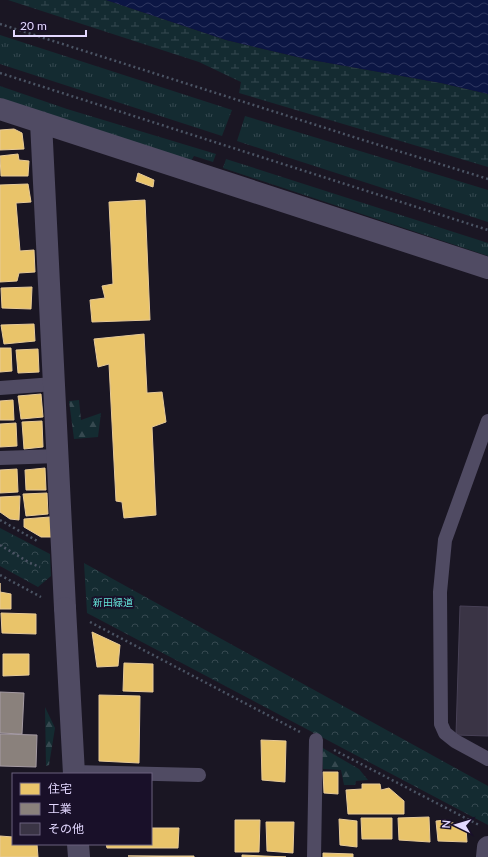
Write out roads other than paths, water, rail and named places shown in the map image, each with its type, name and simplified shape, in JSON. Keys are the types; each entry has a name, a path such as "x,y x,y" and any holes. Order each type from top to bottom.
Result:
{"street":[{"path":"0,109 488,268"},
{"path":"41,122 74,773"},
{"path":"485,837 487,857"},
{"path":"78,845 79,857"}],"lane":[{"path":"0,388 54,384"},
{"path":"488,421 446,540 440,592 441,724 445,733 455,741 488,759"},
{"path":"0,458 58,456"},
{"path":"314,857 316,740"},
{"path":"152,774 200,775"}],"water":[{"path":"106,0 488,0 488,94 441,83 306,59 226,40"}],"park label":[{"name":"新田緑道","path":"113,602"}]}
